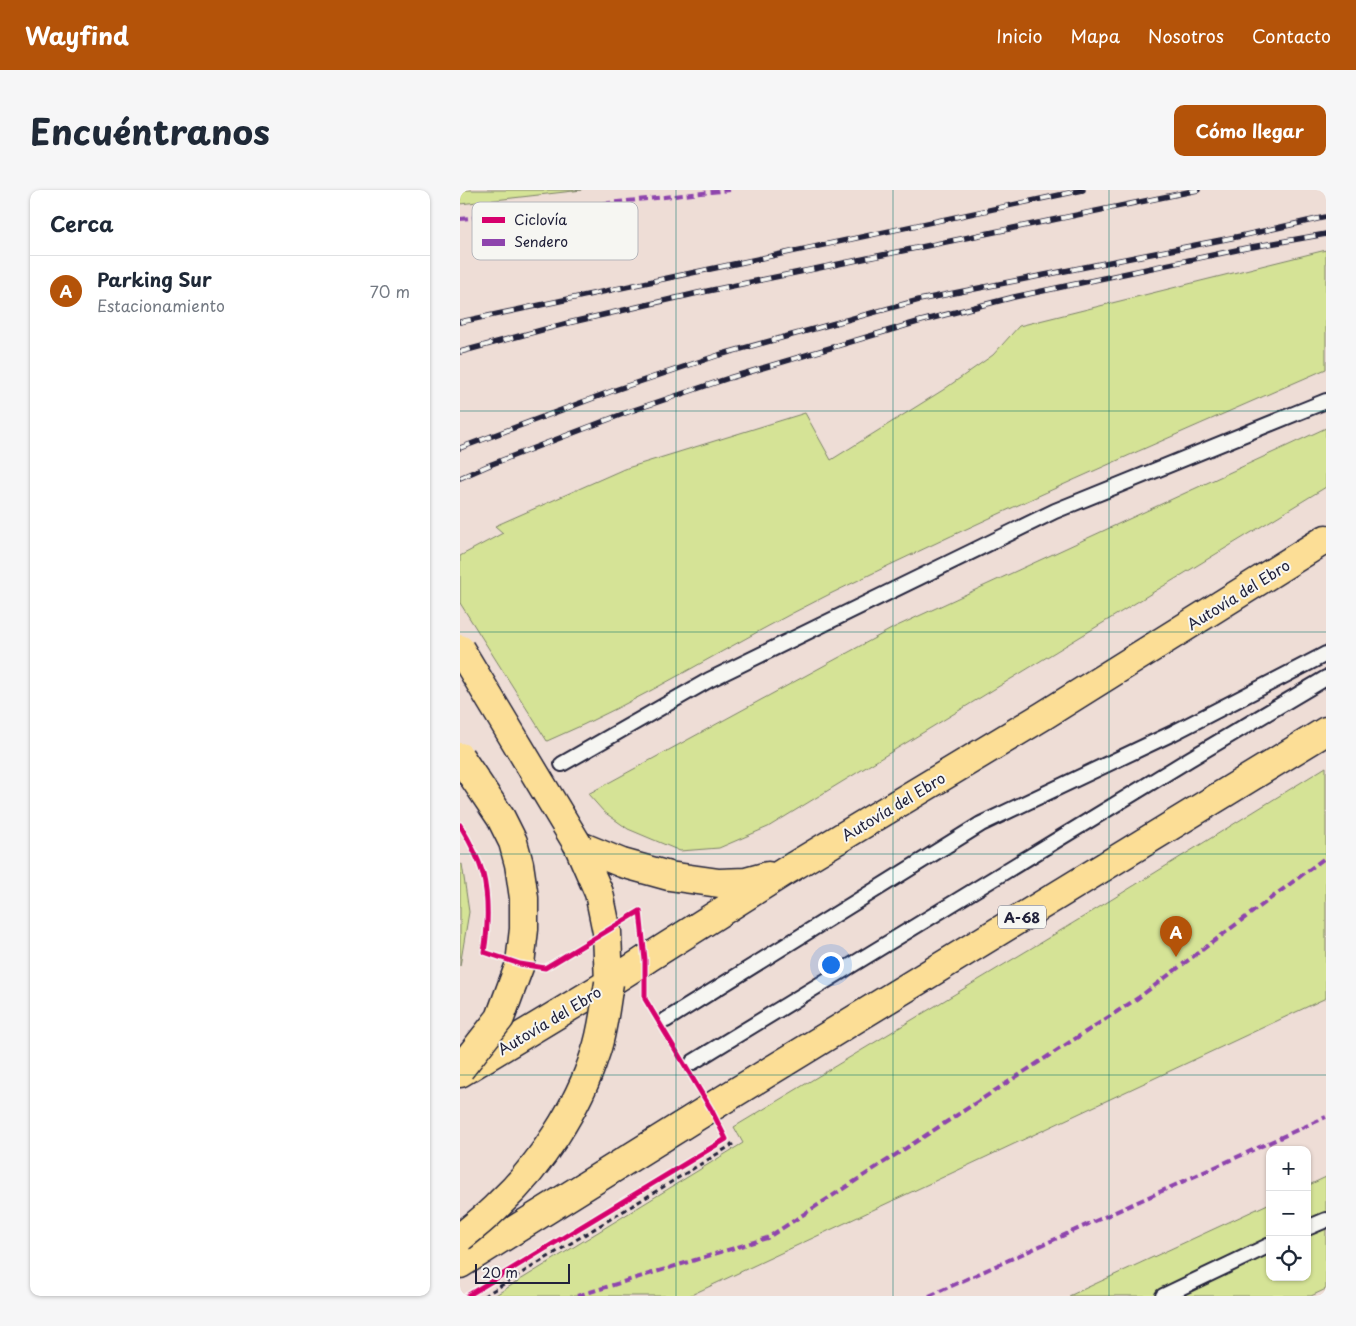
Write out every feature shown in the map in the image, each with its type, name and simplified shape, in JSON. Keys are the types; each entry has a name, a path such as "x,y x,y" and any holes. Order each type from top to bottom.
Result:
{"main road":[{"name":"Autovía del Ebro","path":"460,1071 609,984 784,872 1051,710 1326,539"},
{"path":"460,649 578,845 599,894 607,932 609,984 596,1053 587,1077 562,1126 533,1167 501,1203 460,1238"},
{"name":"A-68","path":"715,1106 1326,731"},
{"path":"460,757 501,818 513,842 519,864 524,898 524,929 520,964 500,1018 460,1071"},
{"path":"578,845 622,863 669,876 719,883 746,882 784,872"},
{"path":"460,1264 715,1106"}],"lane":[{"path":"562,764 709,680 1055,511 1326,401"},
{"path":"666,1020 981,824 1173,733 1326,654"},
{"path":"693,1062 1326,678"},
{"path":"1311,1226 1326,1220"},
{"path":"1163,1296 1266,1247"}],"path":[{"path":"484,1296 732,1145 726,1139 715,1106"},
{"path":"718,1144 726,1139"}],"green space":[{"path":"460,190 582,190 472,202 460,204"},
{"path":"1326,250 1326,369 1076,479 890,565 793,613 618,708 547,741 460,603 460,556 503,533 495,526 624,469 805,413 831,460 943,390 993,355 1019,326"},
{"path":"1326,428 1326,487 768,827 719,848 680,851 628,829 604,812 588,794 895,627"},
{"path":"1326,767 1326,998 689,1296 494,1296 743,1143 734,1127 1093,911"},
{"path":"462,864 469,912 460,966 460,865"},
{"path":"1326,1177 1326,1289 1311,1296 1069,1296 1266,1205 1266,1281 1311,1281 1311,1184"}],"railway":[{"path":"460,322 1083,190"},
{"path":"460,352 568,323 698,293 1198,190"},
{"path":"460,448 615,390 719,355 919,300 1241,236 1326,217"},
{"path":"460,478 628,412 729,378 921,321 1014,297 1246,248 1326,234"}],"marked path":[{"path":"618,202 730,190"},
{"path":"460,219 472,218"},
{"path":"577,1296 767,1238 1138,998 1326,857"},
{"path":"929,1296 1326,1117"}],"cycle path":[{"path":"460,825 476,855 485,883 487,913 484,952 520,964 545,968 640,911 645,960 645,999 711,1109 726,1139 467,1296"}],"place":[{"name":"Parking Sur","path":"1176,957"}]}
